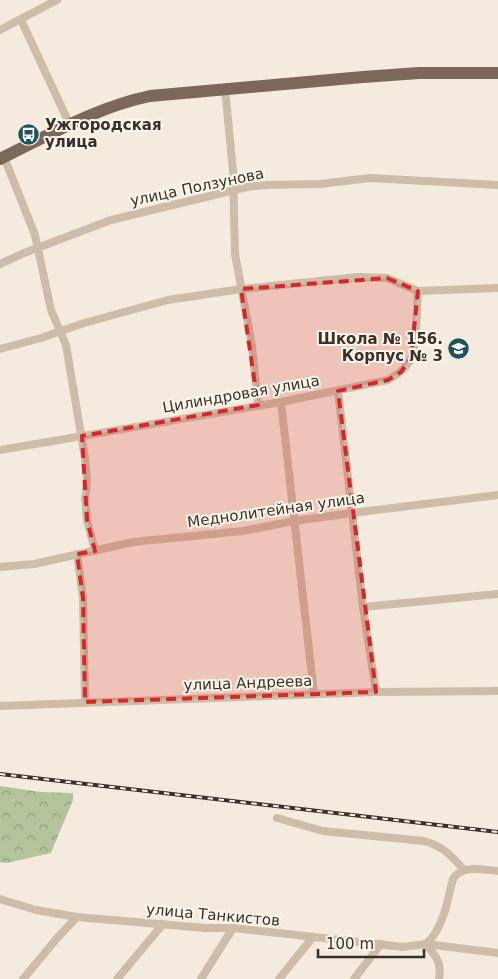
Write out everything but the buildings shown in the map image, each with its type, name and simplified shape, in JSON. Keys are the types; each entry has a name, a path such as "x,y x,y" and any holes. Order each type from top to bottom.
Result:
{"main road":[{"path":"2,158 106,108 127,101 179,93 410,74 498,73"}],"street":[{"path":"0,30 57,0"},
{"path":"21,20 44,73 70,125"},
{"path":"224,89 233,171 235,254 252,346 258,406"},
{"path":"2,158 35,235 51,310 66,345 88,481 85,499 87,520 96,551"},
{"name":"улица Ползунова","path":"0,264 111,220 233,192 247,187 320,184 370,178 498,185"},
{"path":"0,349 168,300 241,289 358,277 387,278 418,292 498,288"},
{"name":"Цилиндровая улица","path":"0,450 281,402 388,380 401,372 411,358 416,333 418,292"},
{"path":"338,391 363,607 376,692"},
{"path":"281,402 314,694"},
{"name":"Меднолитейная улица","path":"0,567 34,564 133,542 243,531 294,521 498,495"},
{"path":"77,554 83,598 85,702"},
{"path":"363,607 498,594"},
{"name":"улица Андреева","path":"0,706 376,692 498,690"},
{"path":"276,818 323,831 424,841 437,845 446,851 463,869"},
{"path":"439,979 439,960 426,944 438,928 453,878 463,869 498,871"},
{"name":"улица Танкистов","path":"1,901 36,910 77,917 205,928 233,928 404,946 426,944 498,953"},
{"path":"23,979 77,917"},
{"path":"117,979 163,924"},
{"path":"201,979 233,928"},
{"path":"279,979 313,937"},
{"path":"354,979 381,944"}],"highlighted area":[{"path":"387,278 418,291 411,358 401,372 388,380 338,391 376,692 85,702 83,598 77,554 95,551 87,520 82,436 258,405 241,289"}],"green space":[{"path":"0,786 41,792 73,793 73,800 51,853 7,863 0,862"}],"railway":[{"path":"0,774 498,832"}],"place":[{"name":"Ужгородская улица","path":"29,134"},
{"name":"Школа № 156. Корпус № 3","path":"459,348"}]}
